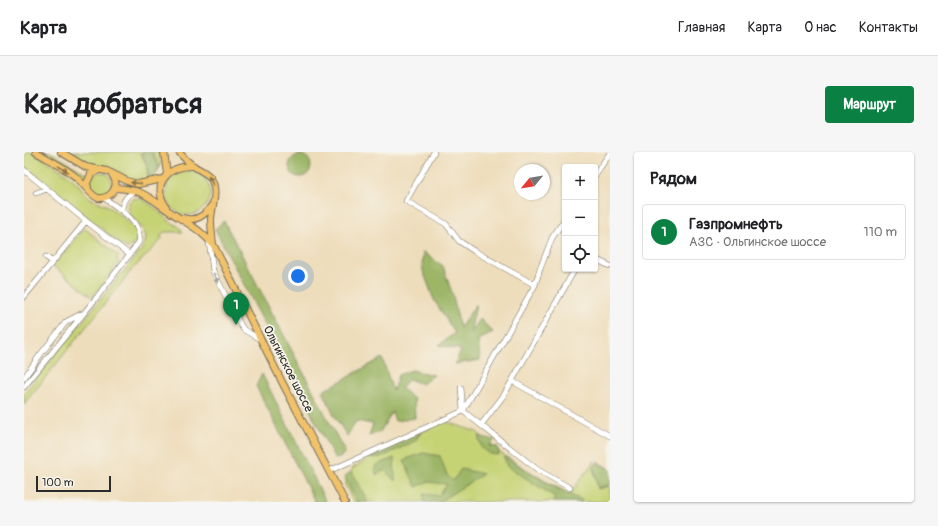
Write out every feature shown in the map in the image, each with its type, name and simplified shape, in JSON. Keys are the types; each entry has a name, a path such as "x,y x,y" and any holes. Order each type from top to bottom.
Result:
{"main road":[{"path":"36,152 75,176 88,188 93,196 99,198 104,198 111,195 115,188 116,183 111,173"},
{"path":"61,152 86,166 104,170 127,181 138,184 165,176 177,168 194,166"},
{"path":"164,152 165,176 160,190 162,201 170,212"},
{"path":"179,152 194,166 204,171 210,178 214,187 215,195 211,230 214,246"},
{"path":"88,188 87,184 91,174 99,170"},
{"path":"115,188 136,191 155,200 177,217 198,229 214,246"},
{"path":"177,217 187,220 194,219 208,212 213,204"},
{"name":"Ольгинское шоссе","path":"214,246 260,339 345,502"}],"lane":[{"path":"434,152 406,201 446,224 459,241 474,251 535,285"},
{"path":"598,171 610,153"},
{"path":"24,170 86,221 130,254"},
{"path":"36,193 47,189"},
{"path":"122,211 122,205 125,198 130,193 136,191"},
{"path":"24,387 139,242 140,236 134,222 104,198"},
{"path":"24,297 86,221"},
{"path":"329,471 463,411 535,285 552,238 562,223"},
{"path":"209,240 213,271 234,312 244,330 260,339"},
{"path":"46,257 53,262"},
{"path":"598,260 610,266"},
{"path":"482,426 504,395 573,272"},
{"path":"24,378 66,322 84,313"},
{"path":"512,381 610,436"},
{"path":"461,388 463,411 538,470 570,488"}],"green space":[{"path":"24,152 32,152 61,170 75,181 90,198 108,206 120,215 135,229 137,240 135,244 127,248 123,246 24,166"},
{"path":"39,152 50,152 89,175 85,183"},
{"path":"68,152 140,152 146,164 148,179 143,182 130,180 116,170 91,165"},
{"path":"141,152 151,152 159,166 154,177 148,176 147,164"},
{"path":"152,152 159,152 161,165 160,164 158,172 154,176 159,166"},
{"path":"300,155 308,158 311,166 308,174 300,177 292,174 289,166 292,158"},
{"path":"184,171 192,171 197,172 204,177 209,184 209,202 204,209 197,214 184,215 176,212 169,205 166,197 166,189 169,181 176,174"},
{"path":"101,172 109,175 112,183 109,191 101,194 93,191 90,183 93,175"},
{"path":"138,198 153,206 183,232 165,232 161,235 162,239 131,271 24,404 24,393 142,249 146,240 145,234 128,209 128,204 132,199"},
{"path":"224,221 345,452 340,458 335,459 215,229"},
{"path":"84,228 119,256 117,258 118,264 92,297 53,266"},
{"path":"423,252 443,266 453,296 460,328 476,304 470,334 480,319 493,332 478,340 480,360 455,364 461,350 439,345 455,333 434,300 422,268"},
{"path":"382,358 393,391 398,375 412,370 434,375 422,384 409,379 401,388 414,399 415,418 395,421 392,412 380,432 369,436 373,424 356,421 347,436 335,417 323,391"},
{"path":"262,374 326,502 315,502 256,386"},
{"path":"444,421 477,432 502,454 545,481 570,494 594,461 593,468 598,489 610,486 610,502 353,502 345,485 353,468"},
{"path":"421,432 415,441 382,457 368,458"},
{"path":"478,436 495,440 489,446 498,447 499,455 491,454 482,449"},
{"path":"423,453 440,456 447,475 453,481 461,469 483,474 439,502 425,502 424,494 439,496 447,484 427,482 416,487 404,460"},
{"path":"504,457 559,490 582,500 580,502 553,502 555,497 507,466"},
{"path":"394,458 395,481 384,470 376,475 375,466"},
{"path":"597,462 610,469 610,485 598,488 594,467"},
{"path":"351,472 367,502 357,502 344,477"}],"place":[{"name":"Газпромнефть","path":"236,325"}]}
